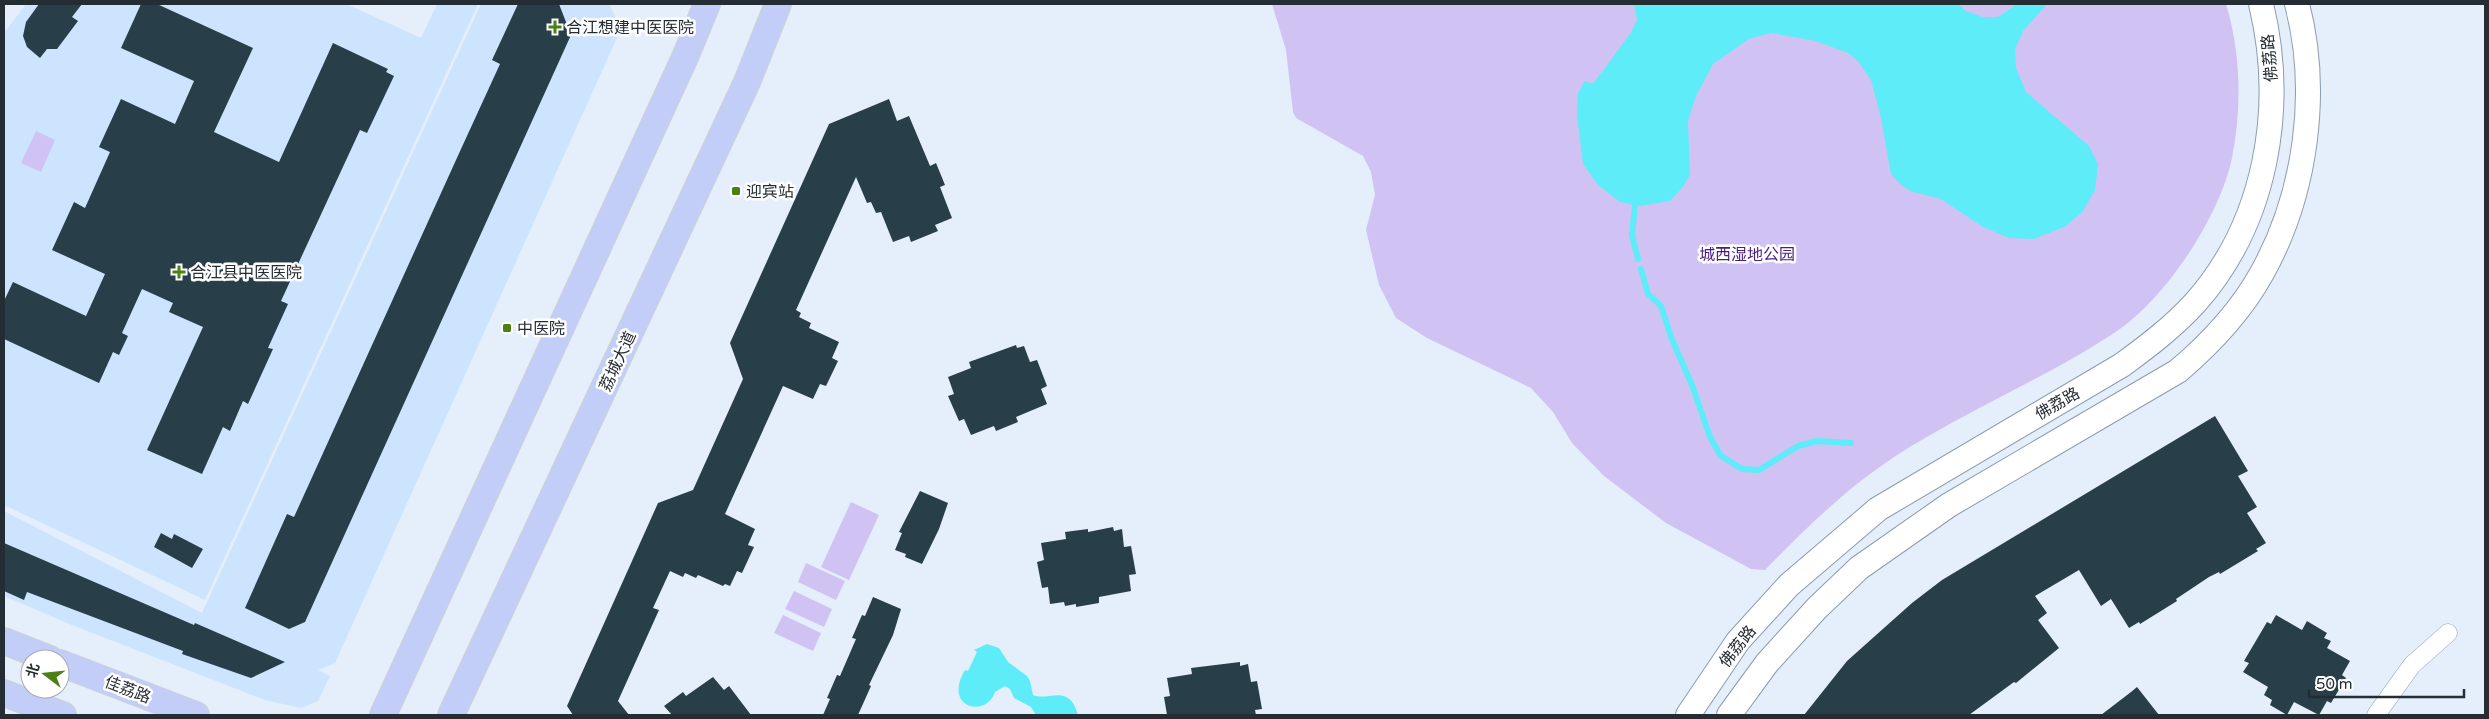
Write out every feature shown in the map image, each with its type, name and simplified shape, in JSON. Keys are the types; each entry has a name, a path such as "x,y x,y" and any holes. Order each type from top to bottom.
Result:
{"main road":[{"path":"383,714 686,55 707,4"},
{"name":"荔城大道","path":"457,708 747,82 778,4"},
{"name":"佛荔路","path":"1688,715 1738,641 1789,585 1871,514 1927,478 2122,365 2151,344 2195,303 2213,280 2242,231 2254,204 2263,172 2269,139 2272,97 2269,34 2261,4"},
{"path":"1729,715 1767,663 1817,608 1859,568 1949,505 2178,370 2201,351 2229,320 2262,274 2277,244 2289,214 2297,179 2308,103 2306,59 2298,4"},
{"path":"4,641 24,649"},
{"name":"佳荔路","path":"70,667 196,715"},
{"path":"4,693 63,715"}],"street":[{"path":"2376,715 2412,665 2448,633"}],"shaded area":[{"name":"合江县中医医院","path":"26,4 346,4 421,38 437,4 478,4 205,600 4,505 4,33"},
{"path":"481,4 609,4 621,29 335,663 318,670 330,676 318,701 301,708 265,700 72,625 4,596 4,511 202,613"}],"green space":[{"name":"城西湿地公园","path":"1272,4 2226,4 2235,42 2237,61 2238,100 2235,139 2226,181 2203,230 2172,277 2136,316 2117,331 2070,360 1949,424 1902,452 1840,498 1765,570 1751,569 1666,523 1604,476 1572,443 1553,412 1531,388 1427,338 1396,318 1379,285 1366,230 1375,195 1371,172 1363,156 1296,118 1293,112 1286,50"},
{"path":"36,131 55,140 41,172 21,163"},
{"path":"851,502 879,515 849,580 821,567"},
{"path":"806,563 845,581 836,600 798,582"},
{"path":"794,591 832,609 824,627 785,609"},
{"path":"783,615 821,633 813,651 774,633"}],"water":[{"path":"1634,4 1958,4 1966,11 1983,17 1998,17 2017,4 2047,4 2023,31 2015,49 2016,68 2026,92 2089,146 2098,164 2095,190 2083,211 2066,226 2034,239 2009,238 1983,227 1941,199 1910,191 1891,174 1881,118 1871,80 1858,61 1848,53 1816,41 1771,33 1749,39 1713,64 1696,96 1688,121 1690,175 1682,188 1670,201 1640,206 1620,202 1598,185 1583,164 1577,115 1578,93 1585,81 1593,84 1630,34 1637,20"},
{"path":"987,644 999,648 1008,662 1027,676 1033,695 1039,697 1064,696 1074,705 1078,715 1036,715 1031,707 1014,698 1010,689 1005,686 995,692 984,705 976,707 962,701 959,694 959,683 965,670 968,671 977,652 974,650"}],"building":[{"path":"39,4 82,4 72,17 78,21 57,49 47,49 40,58 27,47 23,36 26,22"},
{"path":"141,4 157,4 253,48 214,132 279,162 333,43 388,69 386,72 394,76 367,133 360,130 281,301 288,304 268,348 273,349 248,404 243,401 230,431 223,427 202,474 147,450 203,327 169,312 173,303 142,289 122,333 128,336 119,355 113,352 99,383 4,339 4,301 13,282 86,316 105,274 52,250 74,202 85,208 110,152 99,147 121,99 175,124 194,81 121,48"},
{"path":"518,4 559,4 571,35 305,622 289,629 245,608 287,514 294,517 500,64 492,60"},
{"path":"889,99 897,121 909,116 930,166 936,163 945,185 940,187 952,218 935,225 938,231 911,242 909,236 893,242 881,212 876,213 871,202 867,203 856,177 796,310 801,313 799,317 811,323 809,328 839,342 832,358 838,361 826,386 820,384 813,399 783,386 725,514 755,529 748,545 754,547 742,573 737,571 730,586 725,584 723,586 698,575 696,578 685,573 683,577 670,571 653,608 659,610 618,701 629,715 573,715 567,706 658,503 693,490 743,379 730,343 829,124"},
{"path":"1016,345 1017,348 1024,346 1030,362 1037,360 1047,386 1041,389 1047,404 1016,417 1018,422 996,431 994,426 971,435 964,419 959,421 948,396 954,394 948,377 971,368 969,362"},
{"path":"2215,416 2248,471 2238,476 2257,507 2247,513 2266,543 2256,549 2258,551 2220,574 2219,572 2209,577 2176,599 2177,601 2140,624 2139,622 2129,628 2111,599 2101,606 2079,570 2035,596 2047,613 2038,620 2059,648 2016,683 2014,682 1969,715 1804,715 1847,661 1912,603 1942,580"},
{"path":"920,491 948,503 939,529 922,564 905,557 906,554 895,550 902,533 899,532"},
{"path":"1113,527 1114,531 1122,529 1124,547 1131,546 1136,574 1129,575 1131,591 1099,597 1099,603 1076,607 1076,604 1065,606 1064,602 1050,604 1048,587 1042,588 1037,562 1044,560 1041,543 1066,539 1065,532 1088,529 1088,532"},
{"path":"161,533 172,539 174,534 203,549 192,568 154,547"},
{"path":"4,543 285,662 251,678 182,654 183,651 27,592 24,600 4,591"},
{"path":"873,597 901,609 893,635 869,685 871,686 858,715 823,715 830,699 827,698 837,675 840,676 856,639 852,638 862,615 865,616"},
{"path":"2276,615 2302,630 2307,621 2327,633 2324,638 2331,641 2327,648 2350,661 2342,675 2346,678 2331,703 2327,701 2319,715 2294,702 2287,715 2270,705 2272,700 2264,695 2268,687 2243,672 2249,663 2244,661 2267,622 2271,624"},
{"path":"1240,662 1240,666 1248,664 1251,682 1257,681 1262,709 1255,710 1256,715 1167,715 1164,697 1170,696 1167,678 1192,674 1191,668"},
{"path":"713,677 724,690 729,686 751,715 672,715 664,706 683,692 686,696"},
{"path":"2137,687 2159,715 2101,715 2131,692"}],"waterway":[{"path":"1635,205 1632,235 1638,259"},
{"path":"1641,269 1648,294 1661,306 1710,437 1721,456 1742,469 1759,470 1798,446 1817,441 1851,443"}],"place":[{"name":"合江想建中医医院","path":"555,27"},
{"name":"迎宾站","path":"736,191"},
{"name":"合江县中医医院","path":"179,272"},
{"name":"中医院","path":"507,328"}]}
